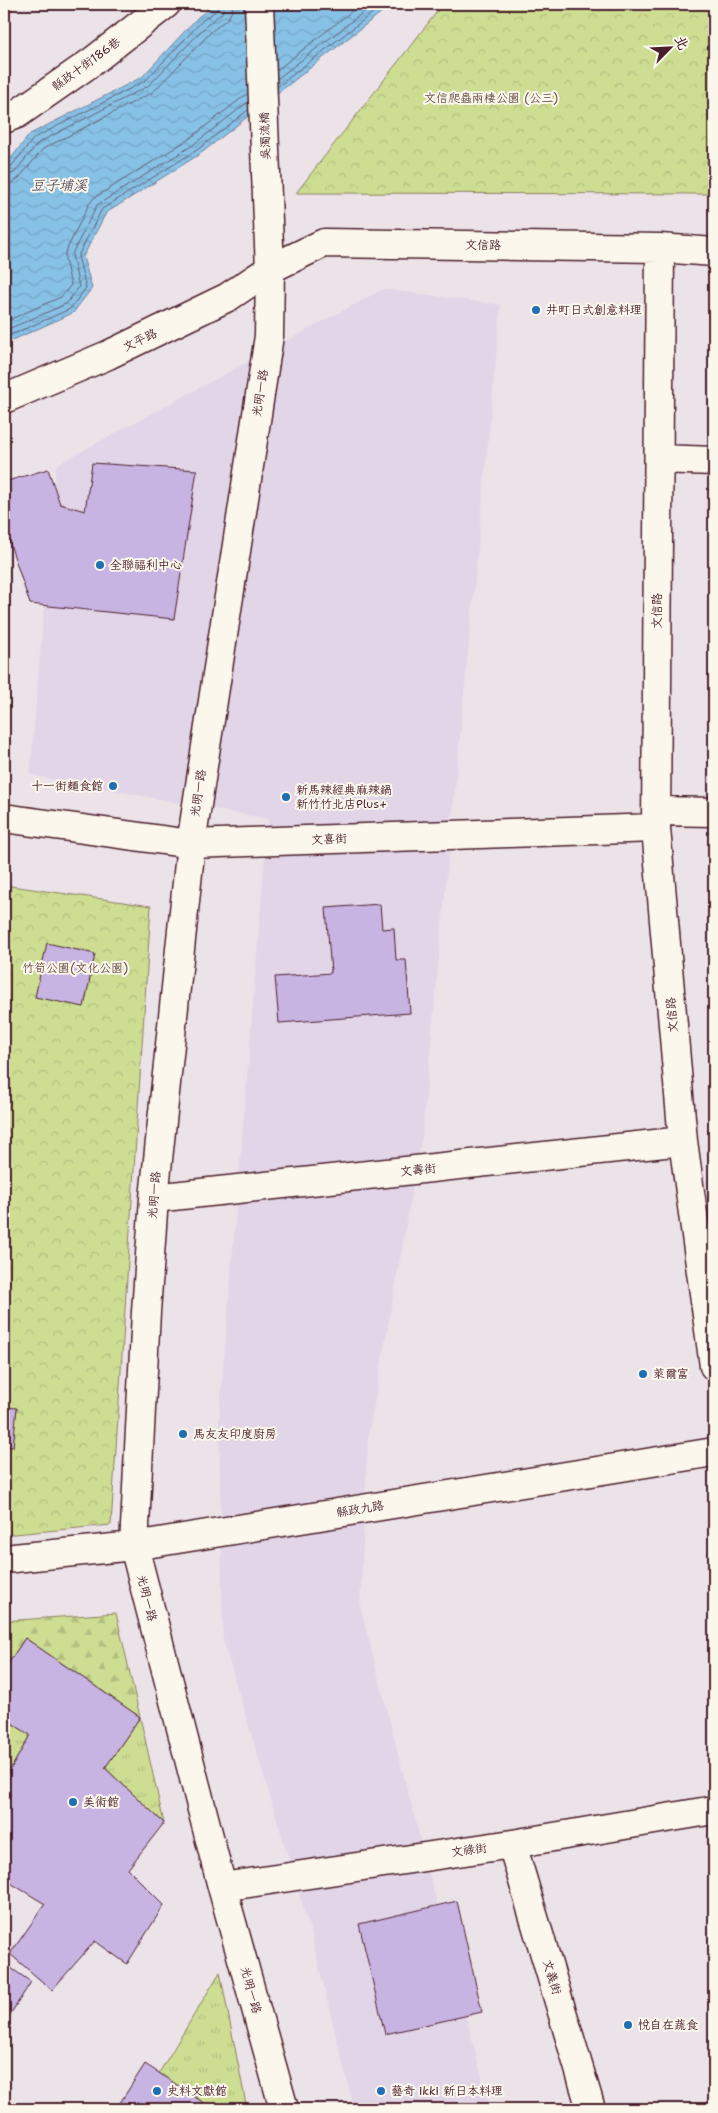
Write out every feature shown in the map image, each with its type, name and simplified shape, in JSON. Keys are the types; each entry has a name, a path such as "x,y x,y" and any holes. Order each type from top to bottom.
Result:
{"street":[{"name":"縣政十街186巷","path":"4,119 17,114 93,61 166,4"},
{"name":"吳濁流橋","path":"259,4 270,269"},
{"name":"文信路","path":"270,269 324,243 660,248 656,819 683,1141 714,1366"},
{"path":"660,248 714,252"},
{"name":"文平路","path":"4,400 108,355 219,301 270,269"},
{"name":"光明一路","path":"270,269 268,336 191,844 154,1198 144,1341 134,1546 222,1887 284,2109"},
{"path":"659,459 714,461"},
{"name":"文喜街","path":"4,818 191,844 656,819 714,812"},
{"name":"文壽街","path":"154,1198 683,1141"},
{"name":"縣政九路","path":"4,1559 134,1546 714,1452"},
{"name":"文祿街","path":"222,1887 512,1844 714,1810"},
{"name":"文義街","path":"512,1844 592,2109"}],"shaded area":[{"path":"383,289 501,305 422,1136 368,1438 360,1606 490,2109 354,2109 308,1922 223,1641 219,1420 268,819 30,775 56,465"}],"green space":[{"name":"文信爬蟲兩棲公園 (公三)","path":"443,4 714,4 714,194 296,193"},
{"name":"竹筍公園(文化公園)","path":"4,885 151,906 111,1525 4,1535"},
{"path":"116,1613 140,1717 25,1638 4,1670 4,1621"},
{"path":"140,1717 164,1823 105,1768"},
{"path":"4,1718 30,1735 4,1781"},
{"path":"220,1972 247,2109 213,2109 159,2073"}],"water":[{"name":"豆子埔溪","path":"217,4 392,4 200,154 106,213 83,257 92,288 73,313 4,344 4,167 30,134 142,77 199,16"}],"building":[{"name":"全聯福利中心","path":"92,463 197,470 174,619 30,604 4,526 4,482 48,469 60,504 85,511"},
{"path":"380,904 382,929 394,928 396,960 406,960 410,1013 279,1023 275,977 331,973 326,908"},
{"path":"47,943 95,954 84,1007 35,997"},
{"path":"4,1407 17,1408 13,1447 4,1446"},
{"name":"美術館","path":"25,1638 140,1717 105,1768 164,1823 128,1869 164,1905 127,1964 95,1941 52,1990 10,1954 45,1904 4,1879 4,1781 30,1735 4,1718 4,1670"},
{"path":"457,1901 482,2012 385,2034 359,1924"},
{"path":"4,1963 31,1982 4,2024"},
{"name":"史料文獻館","path":"145,2064 159,2073 213,2109 116,2109"}],"place":[{"name":"井町日式創意料理","path":"536,310"},
{"name":"全聯福利中心","path":"100,565"},
{"name":"十一街麵食館","path":"113,786"},
{"name":"新馬辣經典麻辣鍋 新竹竹北店Plus+","path":"286,797"},
{"name":"萊爾富","path":"643,1374"},
{"name":"馬友友印度廚房","path":"183,1434"},
{"name":"美術館","path":"73,1802"},
{"name":"悅自在蔬食","path":"628,2025"},
{"name":"史料文獻館","path":"157,2091"},
{"name":"藝奇 ikki 新日本料理","path":"381,2091"}]}
